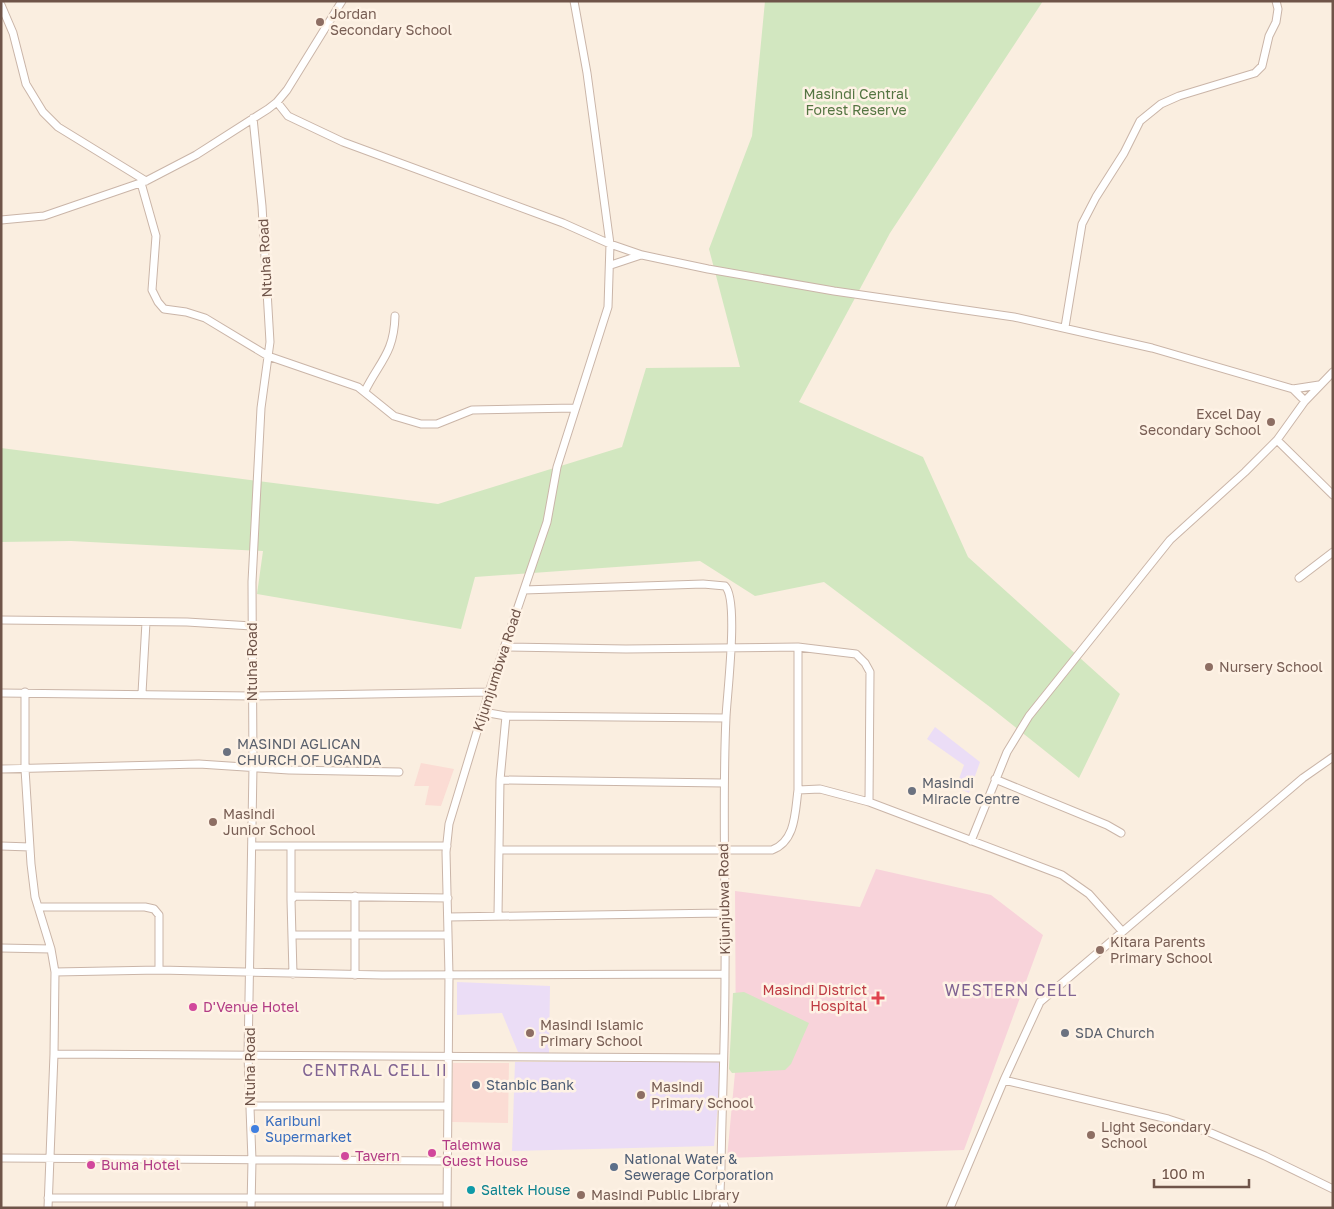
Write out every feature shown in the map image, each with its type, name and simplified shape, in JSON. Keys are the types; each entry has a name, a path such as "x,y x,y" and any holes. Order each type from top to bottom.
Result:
{"street":[{"path":"1,220 44,216 144,182 196,154 253,118 277,102 342,1"},
{"name":"Kijumjumbwa Road","path":"447,1208 449,975 447,846 456,800 489,692 547,522 557,467 608,307 611,266 610,244 587,73 574,1"},
{"path":"1065,327 1082,224 1096,197 1121,159 1140,121 1161,104 1179,96 1255,73 1262,66 1269,36 1276,22 1278,9 1276,1"},
{"path":"1,5 12,33 26,84 43,112 58,127 144,182 156,236 152,284 154,295 160,306 165,310 186,312 205,318 268,356 365,391 394,416 429,425 441,423 472,410 575,408"},
{"path":"277,102 288,116 343,142 563,223 610,244 642,255 834,291 1014,317 1152,348 1292,389 1319,385"},
{"name":"Ntuha Road","path":"251,1208 252,1160 248,1056 251,974 253,540 262,393 270,334 262,206 253,118"},
{"path":"611,266 642,255"},
{"path":"365,391 388,353 394,333 395,316"},
{"path":"971,841 1006,752 1028,716 1170,540 1245,472 1277,440 1305,401 1333,372"},
{"path":"1292,389 1305,401"},
{"path":"1277,440 1333,495"},
{"path":"1299,578 1333,552"},
{"name":"Kijunjubwa Road","path":"524,590 703,584 724,586 728,590 732,646 723,783 725,974 720,1192 715,1208"},
{"path":"1,620 187,622 252,626"},
{"path":"142,693 146,622"},
{"path":"505,647 626,649 732,646 798,647 856,654 865,663 870,672 869,802"},
{"path":"500,850 772,850 782,846 789,840 798,790 798,647"},
{"path":"25,692 25,769 30,847 38,907 51,949 55,972 48,1208"},
{"path":"1,693 142,693 252,696 489,692"},
{"path":"483,712 506,716 726,718"},
{"path":"498,915 500,780 506,716"},
{"path":"950,1208 1004,1080 1040,1002 1303,778 1333,757"},
{"path":"1,769 154,765 399,772"},
{"path":"996,779 1107,824 1121,833"},
{"path":"500,780 723,783"},
{"path":"798,790 820,790 869,802 1062,875 1089,894 1122,931"},
{"path":"1,846 30,847"},
{"path":"252,846 447,846"},
{"path":"291,846 293,974"},
{"path":"291,900 301,895 448,898"},
{"path":"355,896 355,975"},
{"path":"38,907 144,907 154,909 159,915 159,970"},
{"path":"448,917 724,913"},
{"path":"292,935 356,933 448,934"},
{"path":"1,948 51,949"},
{"path":"55,972 159,970 251,974 355,975 725,974"},
{"path":"54,1054 723,1058"},
{"path":"1004,1080 1168,1119 1211,1133 1265,1156 1333,1189"},
{"path":"250,1106 447,1106"},
{"path":"1,1158 447,1161"},
{"path":"720,1192 725,1208"},
{"path":"48,1198 447,1198"}],"shaded area":[{"path":"935,727 980,762 969,793 956,787 964,765 927,739"},
{"path":"421,763 454,769 441,806 425,805 429,786 414,786"},
{"name":"Masindi District Hospital","path":"876,869 991,895 1043,935 964,1150 727,1158 736,1062 735,891 860,907"},
{"name":"Masindi Islamic Primary School","path":"457,982 550,986 549,1053 518,1052 502,1013 457,1015"},
{"path":"722,1061 714,1146 512,1151 515,1062"},
{"path":"453,1063 509,1063 508,1123 452,1122"}],"green space":[{"name":"Masindi Central Forest Reserve","path":"765,1 1043,1 890,233 799,402 923,457 968,557 1120,694 1079,778 990,707 824,582 755,596 700,561 475,577 461,629 257,594 263,551 71,541 1,542 1,448 438,504 622,447 646,368 740,367 709,249 752,136"},
{"path":"744,992 809,1023 791,1064 785,1070 732,1073 729,1069 733,993"}],"place":[{"name":"Jordan Secondary School","path":"320,22"},
{"name":"Excel Day Secondary School","path":"1271,422"},
{"name":"Nursery School","path":"1209,667"},
{"name":"MASINDI AGLICAN CHURCH OF UGANDA","path":"227,752"},
{"name":"Masindi Miracle Centre","path":"912,791"},
{"name":"Masindi Junior School","path":"213,822"},
{"name":"Kitara Parents Primary School","path":"1100,950"},
{"name":"Masindi District Hospital","path":"878,998"},
{"name":"D'Venue Hotel","path":"193,1007"},
{"name":"Masindi Islamic Primary School","path":"530,1033"},
{"name":"SDA Church","path":"1065,1033"},
{"name":"Stanbic Bank","path":"476,1085"},
{"name":"Masindi Primary School","path":"641,1095"},
{"name":"Karibuni Supermarket","path":"255,1129"},
{"name":"Light Secondary School","path":"1091,1135"},
{"name":"Talemwa Guest House","path":"432,1153"},
{"name":"Tavern","path":"345,1156"},
{"name":"Buma Hotel","path":"91,1165"},
{"name":"National Water & Sewerage Corporation","path":"614,1167"},
{"name":"Saltek House","path":"471,1190"},
{"name":"Masindi Public Library","path":"581,1195"}],"district":[{"name":"WESTERN CELL","path":"1011,990"},
{"name":"CENTRAL CELL II","path":"375,1070"}]}
